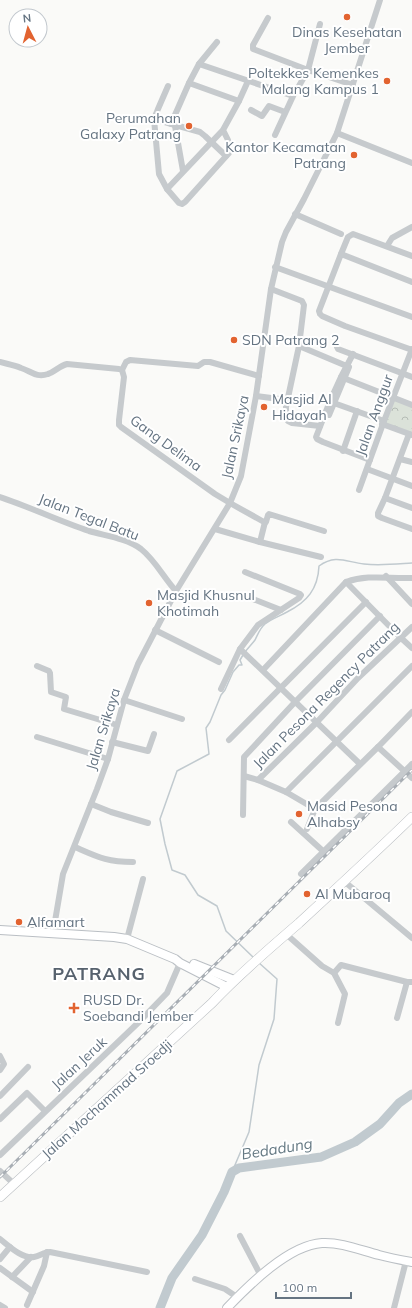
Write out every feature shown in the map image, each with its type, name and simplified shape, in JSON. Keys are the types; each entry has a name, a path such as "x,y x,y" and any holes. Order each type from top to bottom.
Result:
{"main road":[{"name":"Jalan Mochammad Sroedji","path":"0,1197 212,1003 252,964 345,882 412,817"},
{"path":"0,930 127,939 231,984"},
{"path":"227,1308 261,1276 278,1263 296,1251 314,1244 338,1244 380,1256 409,1261"}],"street":[{"name":"Jalan Srikaya","path":"53,933 63,874 75,847 108,759 124,700 138,664 176,591 230,504 241,476 256,396 271,289 282,242 337,133 380,0"},
{"path":"268,18 253,45 253,49 353,85"},
{"path":"274,135 294,94 308,70 320,24"},
{"path":"183,171 173,125 189,83 199,64 217,42"},
{"path":"199,64 290,95 294,94"},
{"path":"167,189 223,130 248,81"},
{"path":"189,83 239,101"},
{"path":"168,86 154,119 159,174 167,189 179,203 182,204 185,202 229,153 228,140 223,130"},
{"path":"251,110 262,116 269,106 285,112"},
{"path":"154,119 200,132 226,156"},
{"path":"337,133 412,163"},
{"path":"295,214 341,234"},
{"path":"387,246 392,238 409,232 412,227"},
{"path":"412,256 353,234 348,237 319,311 322,316 345,326 412,350"},
{"path":"341,254 412,282"},
{"path":"275,267 412,317"},
{"path":"271,289 304,302 299,346 287,400 286,416 289,422 320,426"},
{"path":"299,346 346,366"},
{"path":"337,347 338,349 412,377"},
{"name":"Jalan Anggur","path":"359,490 383,422 412,350"},
{"path":"353,354 346,366 343,378 320,426 316,438 343,451 370,460"},
{"path":"0,362 23,368 33,374 43,375 50,374 62,365 67,364 122,370 126,362 130,360 198,366 204,362 210,362 259,376"},
{"name":"Gang Delima","path":"122,370 124,377 120,405 120,425 230,504"},
{"path":"343,378 412,405"},
{"path":"256,396 287,400"},
{"path":"332,402 410,434 393,479 378,512 378,516 412,529"},
{"path":"318,440 332,402"},
{"path":"343,451 357,411"},
{"path":"400,458 412,462"},
{"path":"367,469 412,486"},
{"name":"Jalan Tegal Batu","path":"0,497 17,502 88,530 133,544 150,558 176,591"},
{"path":"385,498 412,508"},
{"path":"230,504 265,522"},
{"path":"260,542 265,522 269,514 324,531"},
{"path":"215,529 321,557"},
{"path":"221,689 259,623 299,598 301,595 245,572"},
{"path":"386,576 412,604"},
{"path":"263,670 346,582 362,578 386,576 412,578"},
{"path":"346,582 412,648"},
{"path":"248,597 281,610"},
{"path":"229,740 366,602"},
{"path":"243,815 244,757 295,702 380,616"},
{"name":"Jalan Pesona Regency Patrang","path":"258,780 317,722 358,678 412,627"},
{"path":"155,630 219,662"},
{"path":"243,651 360,764"},
{"path":"37,666 49,671 51,692 66,697 64,709 117,725"},
{"path":"286,792 412,666"},
{"path":"124,700 182,719"},
{"path":"307,829 315,809 412,712"},
{"path":"112,742 148,751 154,734"},
{"path":"38,737 108,759"},
{"path":"378,747 412,778"},
{"path":"301,874 412,764"},
{"path":"244,776 258,780 286,792 315,809"},
{"path":"91,804 111,812 148,822"},
{"path":"291,822 324,852"},
{"path":"75,847 102,859 116,862 133,862"},
{"path":"127,939 143,879"},
{"path":"345,882 412,938"},
{"path":"286,934 322,966 334,973 345,994 338,1023"},
{"name":"Jalan Jeruk","path":"0,1155 140,1021 167,993 178,961"},
{"path":"334,973 341,965 409,982 398,1018"},
{"path":"0,1070 4,1064 1,1058"},
{"path":"0,1096 28,1067"},
{"path":"0,1119 27,1093 45,1111"},
{"path":"0,1171 14,1184"},
{"path":"240,1236 261,1276"},
{"path":"0,1239 23,1255 31,1257 37,1257 47,1252 57,1253 147,1272"},
{"path":"0,1259 10,1246"},
{"path":"27,1305 44,1266 47,1252"},
{"path":"12,1277 31,1257"},
{"path":"394,1308 409,1261"},
{"path":"0,1268 33,1292"},
{"path":"195,1279 225,1289 238,1297"},
{"path":"0,1305 5,1308"}],"green space":[{"path":"393,397 412,406 412,434 383,424"}],"waterway":[{"path":"245,652 265,624 294,608 306,599 314,588 319,566 325,562 331,560 341,560 370,565 412,563"},
{"path":"243,655 240,660 242,665 239,665 233,672 206,728 209,754 177,771 160,819 172,870 185,875 198,895 217,906 226,931 254,958"},
{"path":"232,1172 249,1132 259,1065 274,1019 277,979 258,962"},
{"name":"Bedadung","path":"160,1308 172,1278 202,1235 224,1192 232,1172 239,1168 321,1157 355,1142 380,1124 399,1103 412,1094"}],"railway":[{"path":"0,1177 412,770"}],"place":[{"name":"Dinas Kesehatan Jember","path":"347,17"},
{"name":"Poltekkes Kemenkes Malang Kampus 1","path":"387,81"},
{"name":"Perumahan Galaxy Patrang","path":"189,126"},
{"name":"Kantor Kecamatan Patrang","path":"354,155"},
{"name":"SDN Patrang 2","path":"234,340"},
{"name":"Masjid Al Hidayah","path":"264,407"},
{"name":"Masjid Khusnul Khotimah","path":"149,603"},
{"name":"Masid Pesona Alhabsy","path":"299,814"},
{"name":"Al Mubaroq","path":"307,894"},
{"name":"Alfamart","path":"19,922"},
{"name":"RUSD Dr. Soebandi Jember","path":"74,1008"}],"district":[{"name":"PATRANG","path":"99,974"}]}
